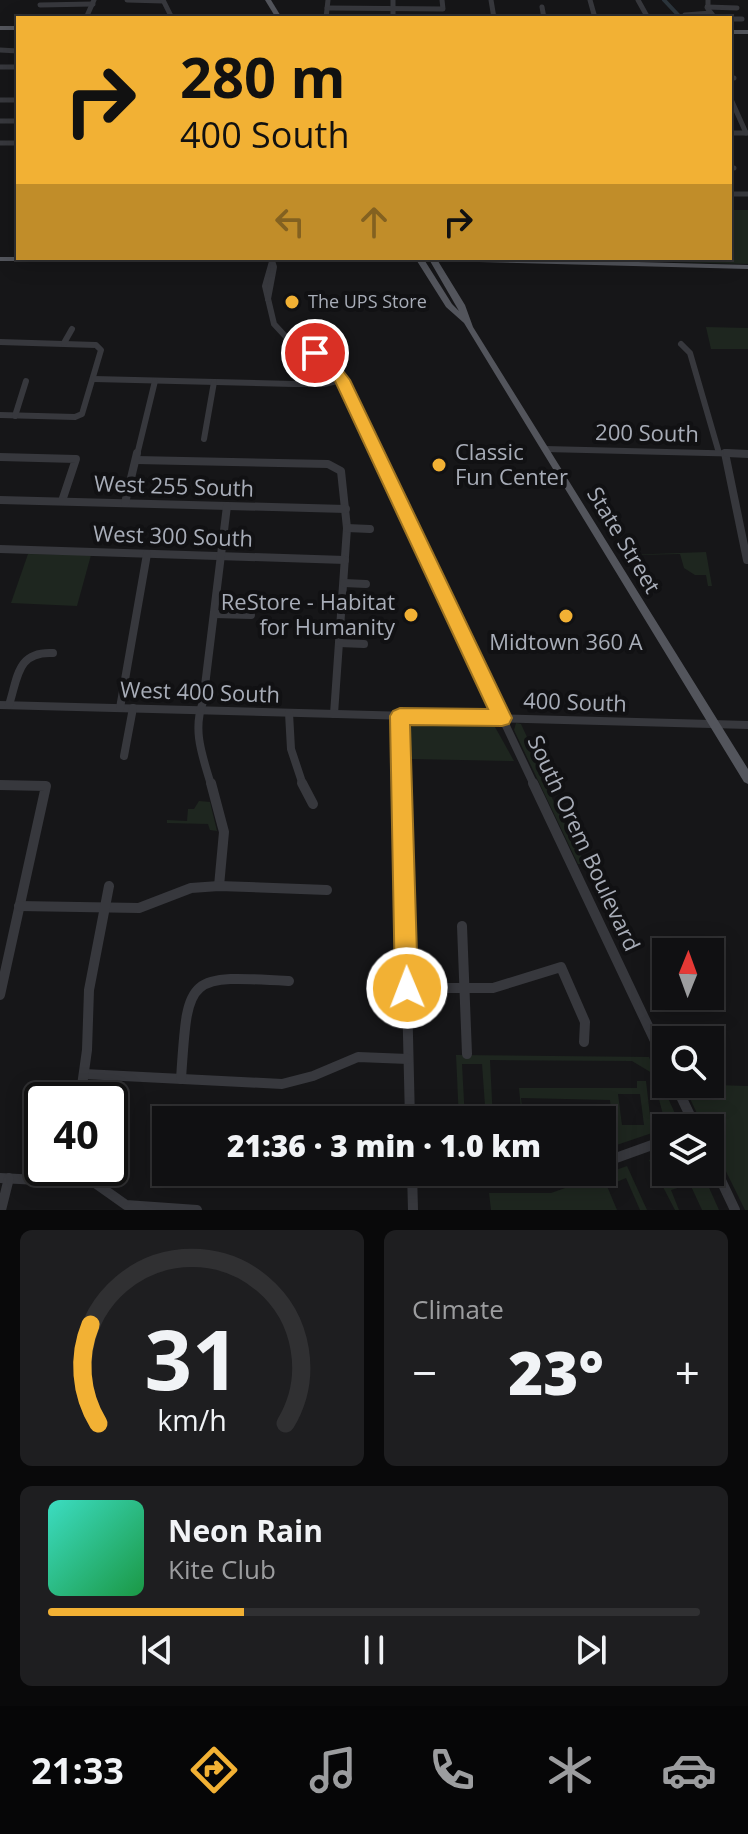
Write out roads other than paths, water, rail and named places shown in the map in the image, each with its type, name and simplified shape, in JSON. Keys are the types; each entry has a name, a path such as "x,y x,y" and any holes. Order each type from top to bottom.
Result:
{"main road":[{"path":"273,260 748,267"},
{"name":"State Street","path":"421,261 449,305 466,322 748,779"},
{"name":"State Street","path":"434,261 461,305 466,322"}],"street":[{"path":"127,0 163,0"},
{"path":"326,16 328,0"},
{"path":"393,0 393,16"},
{"path":"327,8 443,9 442,0"},
{"path":"708,0 707,7 713,16"},
{"path":"40,5 93,2"},
{"path":"542,7 544,16"},
{"path":"707,7 737,8"},
{"path":"685,15 713,16"},
{"path":"732,19 742,19"},
{"path":"0,35 2,28"},
{"path":"732,101 747,133"},
{"path":"0,121 14,120"},
{"name":"South Orem Boulevard","path":"273,260 268,299 271,317 281,333 326,361 342,380 652,1034"},
{"path":"64,343 72,329"},
{"path":"0,342 101,347 82,414 75,417 0,415"},
{"path":"681,344 690,353 722,453 737,505 747,560"},
{"path":"94,379 324,384 342,380"},
{"path":"15,416 26,381"},
{"path":"125,503 155,381"},
{"path":"204,439 214,382"},
{"name":"200 South","path":"545,449 748,454"},
{"path":"0,457 76,459 62,501"},
{"path":"136,460 328,464 341,471 347,528 334,714"},
{"name":"West 255 South","path":"0,500 346,509"},
{"path":"737,505 748,505"},
{"path":"219,886 224,832 198,738 197,718 227,506"},
{"path":"347,528 370,529"},
{"name":"West 300 South","path":"0,549 345,560"},
{"path":"120,708 147,554"},
{"path":"344,583 366,584"},
{"path":"214,614 251,615"},
{"path":"339,643 364,644"},
{"path":"4,705 24,660 37,652 53,653"},
{"name":"West 400 South","path":"4,705 400,716"},
{"path":"124,756 133,708"},
{"path":"289,713 288,748 297,780 313,804"},
{"path":"400,716 410,1106"},
{"name":"400 South","path":"400,716 748,725"},
{"path":"0,785 46,786 0,995"},
{"path":"83,1082 89,990 109,886"},
{"path":"19,906 139,908 191,888 219,886 327,890"},
{"path":"462,926 467,1054"},
{"path":"407,988 493,988 561,967 585,1022 584,1042"},
{"path":"181,1079 188,1001 194,989 214,979 289,981"},
{"path":"84,1074 282,1084 313,1076 358,1057 408,1059"},
{"path":"616,1158 652,1145"},
{"path":"1,1210 4,1178 24,1177"},
{"path":"101,1186 126,1208 197,1210"},
{"path":"412,1186 413,1210"},
{"path":"724,1186 735,1210"}],"waterway":[{"path":"664,0 679,16"}],"place":[{"name":"The UPS Store","path":"292,302"},
{"name":"Classic Fun Center","path":"439,465"},
{"name":"ReStore - Habitat for Humanity","path":"411,615"},
{"name":"Midtown 360 A","path":"566,616"}]}
